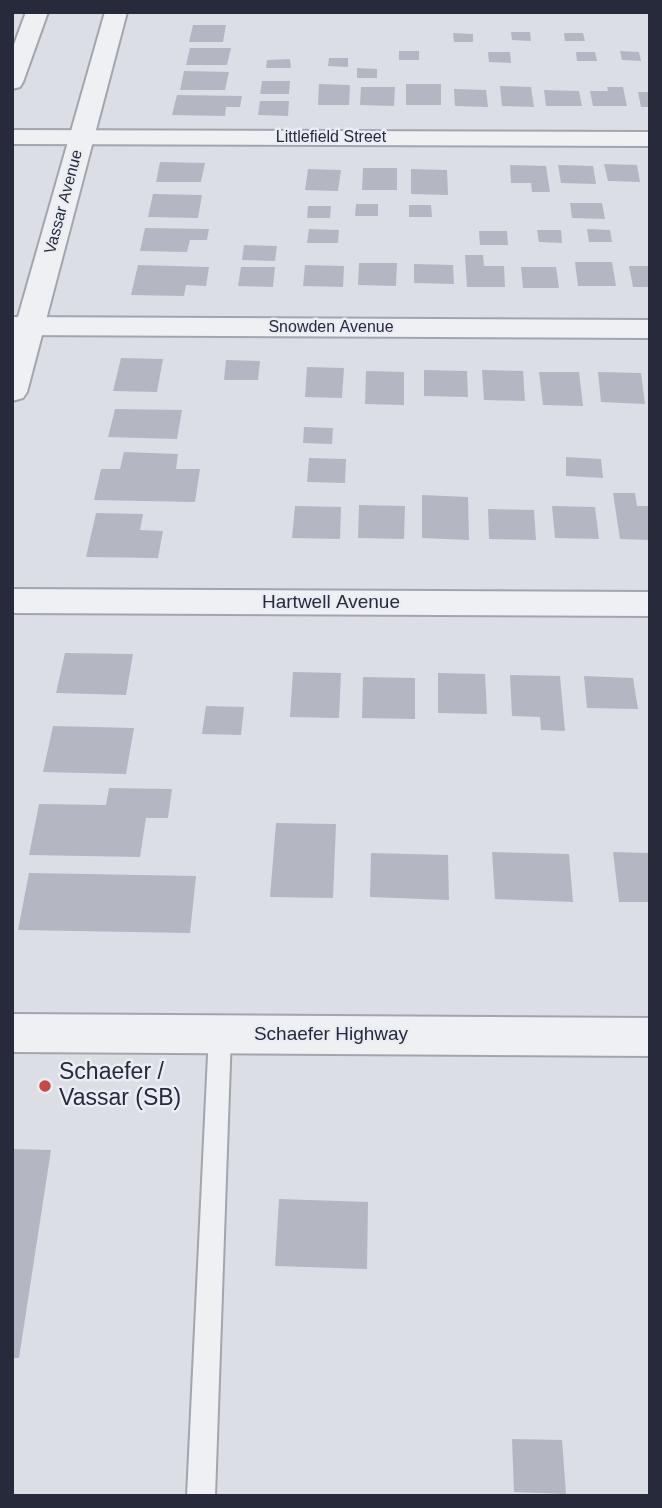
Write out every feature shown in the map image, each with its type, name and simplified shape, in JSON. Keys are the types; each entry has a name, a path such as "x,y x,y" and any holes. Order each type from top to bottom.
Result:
{"street":[{"path":"12,82 37,12"},
{"name":"Vassar Avenue","path":"12,392 21,326 82,137 116,12"},
{"name":"Littlefield Street","path":"12,137 650,139"},
{"name":"Snowden Avenue","path":"21,326 650,329"},
{"name":"Hartwell Avenue","path":"12,601 650,604"},
{"name":"Schaefer Highway","path":"12,1033 650,1037"}],"lane":[{"path":"201,1496 220,1034"}],"building":[{"path":"193,25 226,25 223,42 189,42"},
{"path":"511,32 530,32 531,41 512,40"},
{"path":"453,33 473,34 473,42 454,42"},
{"path":"564,33 583,33 585,41 565,41"},
{"path":"190,48 231,48 227,65 186,65"},
{"path":"399,51 419,51 419,60 399,60"},
{"path":"620,51 639,52 641,61 622,60"},
{"path":"488,52 510,52 511,63 489,62"},
{"path":"576,52 595,52 597,61 577,61"},
{"path":"329,58 348,58 348,67 328,66"},
{"path":"290,59 291,68 266,68 267,60"},
{"path":"357,68 377,69 377,78 357,78"},
{"path":"184,71 229,72 225,90 180,90"},
{"path":"262,81 290,81 289,94 260,94"},
{"path":"319,84 350,85 349,105 318,105"},
{"path":"406,84 441,84 441,105 406,105"},
{"path":"500,86 531,87 534,107 502,106"},
{"path":"361,87 395,87 394,106 360,105"},
{"path":"607,87 623,87 627,106 593,106 590,91 608,91"},
{"path":"454,89 486,90 488,107 455,106"},
{"path":"544,90 579,91 582,106 546,106"},
{"path":"638,92 650,92 650,107 641,107"},
{"path":"177,95 242,96 240,107 226,107 225,116 172,115"},
{"path":"260,101 289,101 288,116 258,115"},
{"path":"160,162 205,163 201,182 156,182"},
{"path":"604,164 637,165 640,182 608,181"},
{"path":"510,165 546,166 550,192 532,192 531,183 511,183"},
{"path":"558,165 593,166 596,184 561,183"},
{"path":"363,168 397,168 397,190 362,190"},
{"path":"308,169 341,170 338,191 305,190"},
{"path":"411,169 447,170 448,195 411,194"},
{"path":"153,194 202,195 198,218 148,217"},
{"path":"570,203 602,203 605,219 572,218"},
{"path":"356,204 378,204 378,216 355,216"},
{"path":"409,205 431,205 432,217 409,217"},
{"path":"308,206 331,206 330,218 307,218"},
{"path":"145,228 209,229 207,240 190,240 187,252 140,251"},
{"path":"309,229 339,230 338,243 307,243"},
{"path":"587,229 610,230 612,242 589,242"},
{"path":"537,230 561,230 562,243 539,242"},
{"path":"479,231 507,231 508,245 480,245"},
{"path":"244,245 277,246 275,261 242,260"},
{"path":"465,255 483,255 484,266 504,266 505,287 467,287"},
{"path":"575,262 612,262 616,286 578,286"},
{"path":"359,263 397,263 396,286 358,285"},
{"path":"414,264 453,265 454,284 414,283"},
{"path":"138,265 209,267 206,286 186,285 184,296 131,295"},
{"path":"305,265 344,266 343,287 303,286"},
{"path":"629,266 650,266 650,287 633,287"},
{"path":"241,267 275,267 273,287 238,286"},
{"path":"521,267 556,267 559,288 523,288"},
{"path":"121,358 163,359 157,392 113,391"},
{"path":"226,360 260,361 258,380 224,380"},
{"path":"307,367 344,368 342,398 305,397"},
{"path":"424,370 467,371 468,397 424,396"},
{"path":"482,370 523,371 525,401 484,400"},
{"path":"366,371 404,372 404,405 365,404"},
{"path":"539,372 579,372 583,406 543,405"},
{"path":"598,372 641,373 645,404 601,402"},
{"path":"115,409 182,410 177,439 108,437"},
{"path":"304,427 333,428 332,444 303,443"},
{"path":"124,452 178,454 176,469 200,469 195,502 94,500 101,469 120,469"},
{"path":"566,457 601,459 603,478 566,476"},
{"path":"309,458 346,459 345,483 307,482"},
{"path":"613,493 635,493 637,506 650,506 650,540 620,539"},
{"path":"422,495 468,497 469,540 422,538"},
{"path":"359,505 405,506 404,539 358,538"},
{"path":"295,506 341,507 340,539 292,538"},
{"path":"552,506 595,507 599,539 555,538"},
{"path":"488,509 534,510 536,540 489,539"},
{"path":"96,513 143,514 140,530 163,531 158,558 86,557"},
{"path":"65,653 133,654 126,695 56,693"},
{"path":"293,672 341,673 339,718 290,717"},
{"path":"438,673 485,674 487,714 438,713"},
{"path":"510,675 560,676 565,731 541,730 540,717 512,716"},
{"path":"584,676 633,678 638,709 587,708"},
{"path":"363,677 415,678 415,719 362,718"},
{"path":"206,706 244,707 241,735 202,734"},
{"path":"53,726 134,728 126,774 43,772"},
{"path":"109,788 172,789 168,818 146,818 140,857 29,855 39,804 106,805"},
{"path":"276,823 336,824 333,898 270,897"},
{"path":"492,852 569,854 573,902 495,899"},
{"path":"613,852 650,853 650,902 619,902"},
{"path":"371,853 448,855 449,900 370,897"},
{"path":"29,873 196,876 190,933 18,930"},
{"path":"12,1149 51,1150 19,1358 12,1358"},
{"path":"279,1199 368,1202 367,1269 275,1266"},
{"path":"512,1439 562,1440 566,1494 514,1492"}],"place":[{"name":"Schaefer / Vassar (SB)","path":"45,1086"}]}
